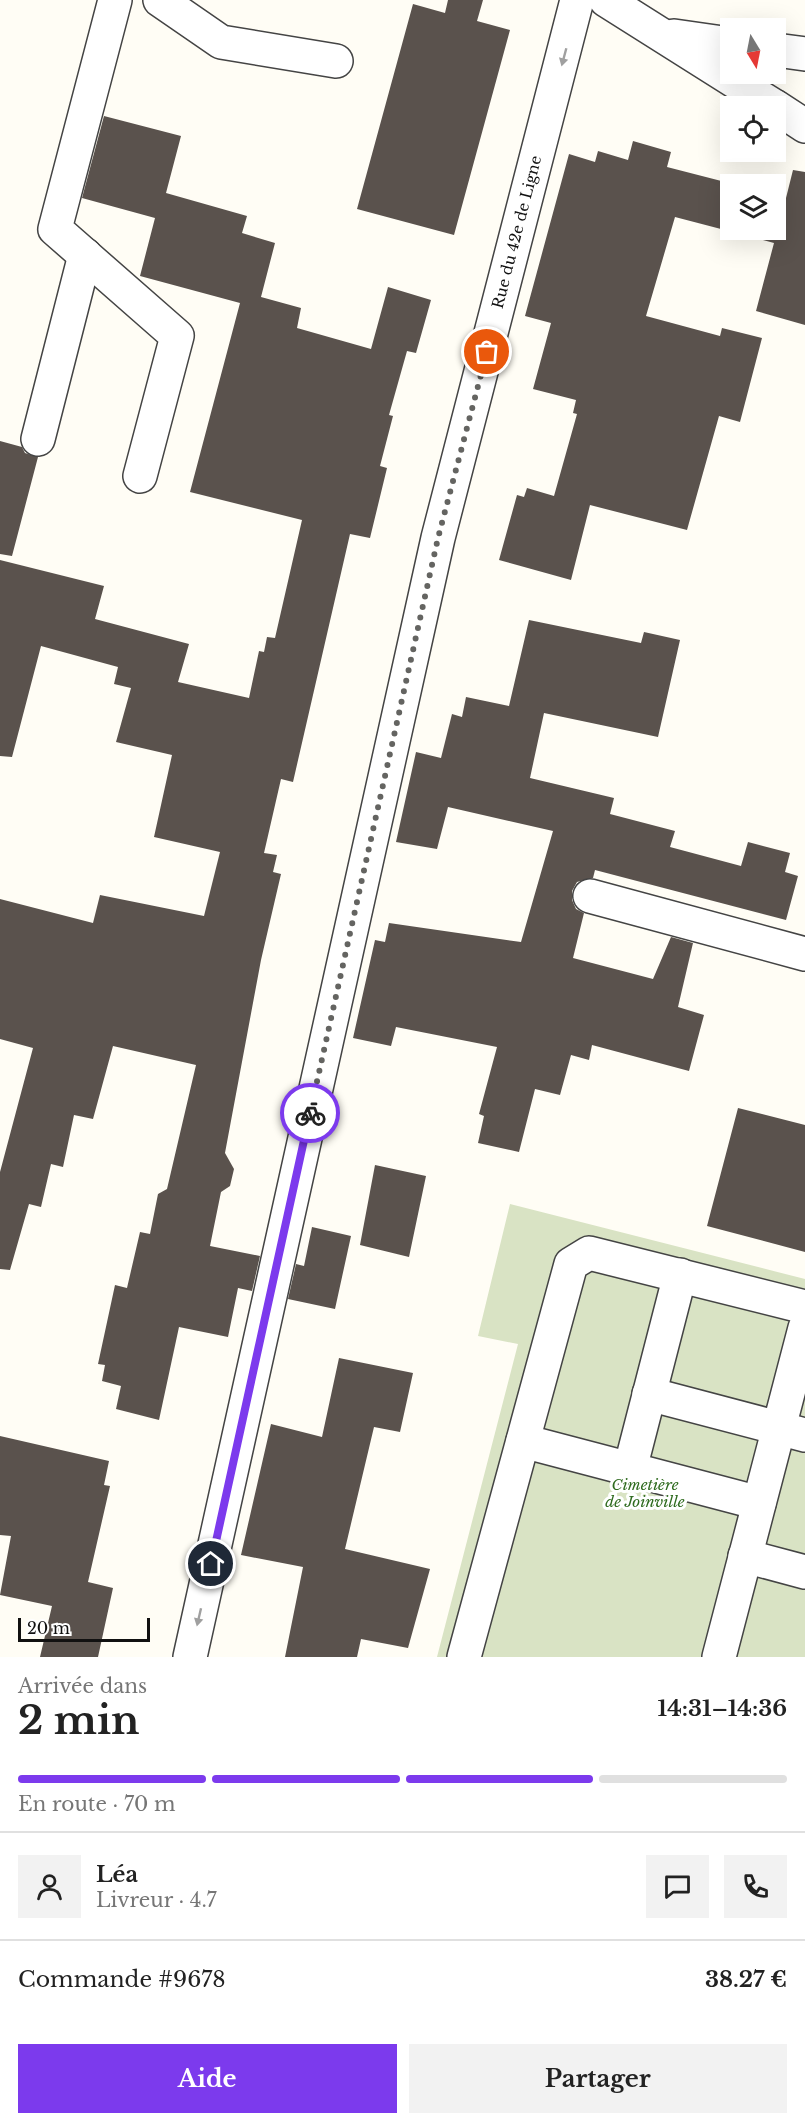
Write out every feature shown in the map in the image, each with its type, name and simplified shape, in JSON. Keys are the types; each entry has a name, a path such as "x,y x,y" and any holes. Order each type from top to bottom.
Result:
{"street":[{"path":"115,0 55,229 177,336 140,476"},
{"path":"160,0 220,42 336,61"},
{"name":"Rue du 42e de Ligne","path":"190,1657 438,538 577,0"},
{"path":"606,0 758,96"},
{"path":"663,35 720,43"},
{"path":"786,51 805,54"},
{"path":"786,114 805,126"},
{"path":"38,439 85,255"},
{"path":"590,896 805,954"},
{"path":"464,1657 571,1264 589,1252 805,1307"},
{"path":"630,1469 680,1275"},
{"path":"718,1657 759,1503 792,1431 805,1328"},
{"path":"649,1394 792,1431"},
{"path":"523,1441 759,1503"},
{"path":"745,1556 805,1572"}],"green space":[{"name":"Cimetière de Joinville","path":"510,1204 805,1279 805,1657 437,1657 518,1344 478,1336"}],"building":[{"path":"448,0 483,0 477,21 510,30 454,235 357,209 413,4 445,13"},
{"path":"104,116 181,136 166,193 247,216 242,233 275,243 261,297 301,308 297,328 371,349 388,287 431,300 416,353 407,351 389,415 393,416 380,466 387,468 370,538 350,534 293,782 281,779 264,853 277,855 273,872 281,874 261,960 225,1153 234,1169 230,1186 221,1192 210,1246 260,1256 252,1291 238,1288 228,1337 179,1327 159,1420 116,1409 121,1386 102,1381 105,1365 98,1364 115,1285 127,1288 140,1232 150,1234 158,1194 167,1189 196,1065 113,1046 93,1119 74,1115 63,1167 51,1164 41,1207 29,1204 10,1270 0,1269 0,1172 33,1048 0,1039 0,899 93,923 100,895 204,916 220,852 154,837 172,755 116,742 131,688 114,684 118,667 41,646 12,757 0,756 0,560 104,586 95,619 189,644 178,682 249,698 259,651 264,652 267,637 275,638 302,520 190,492 240,303 140,276 155,218 82,198"},
{"path":"633,141 671,152 667,167 720,181 720,229 675,217 646,316 720,336 722,328 762,338 740,422 719,416 687,530 590,505 571,580 499,560 517,495 524,497 527,488 554,496 577,414 573,413 576,400 533,389 551,323 525,316 569,154 595,162 598,151 628,160"},
{"path":"793,170 805,172 805,325 756,311 774,243 763,240 786,240 786,198"},
{"path":"0,441 22,447 25,453 38,457 12,556 0,554"},
{"path":"529,620 641,643 644,632 680,640 658,737 544,713 530,778 614,798 610,814 675,831 670,847 741,866 748,842 790,853 785,872 798,876 786,920 595,870 593,878 577,882 572,891 572,900 576,909 584,913 573,958 653,979 671,937 693,943 678,1007 704,1015 689,1071 592,1045 589,1060 571,1055 560,1095 535,1089 519,1152 478,1143 484,1116 479,1114 497,1047 396,1027 391,1046 353,1038 375,940 385,942 389,923 521,942 553,831 448,807 437,849 396,842 416,752 441,758 452,714 462,717 466,697 509,706"},
{"path":"738,1108 805,1125 805,1252 707,1226"},
{"path":"375,1165 426,1176 409,1257 360,1245"},
{"path":"312,1227 351,1236 335,1309 288,1299 296,1264 304,1266"},
{"path":"339,1358 413,1373 400,1432 374,1427 345,1549 430,1569 408,1648 361,1639 357,1657 285,1657 303,1567 241,1555 271,1424 322,1437"},
{"path":"0,1436 109,1461 104,1485 110,1486 88,1582 113,1588 98,1657 40,1657 52,1606 0,1595 11,1536 0,1535"}],"way so far":[{"path":"310,1113 438,538 487,352"}],"route":[{"path":"211,1564 310,1113"}]}
